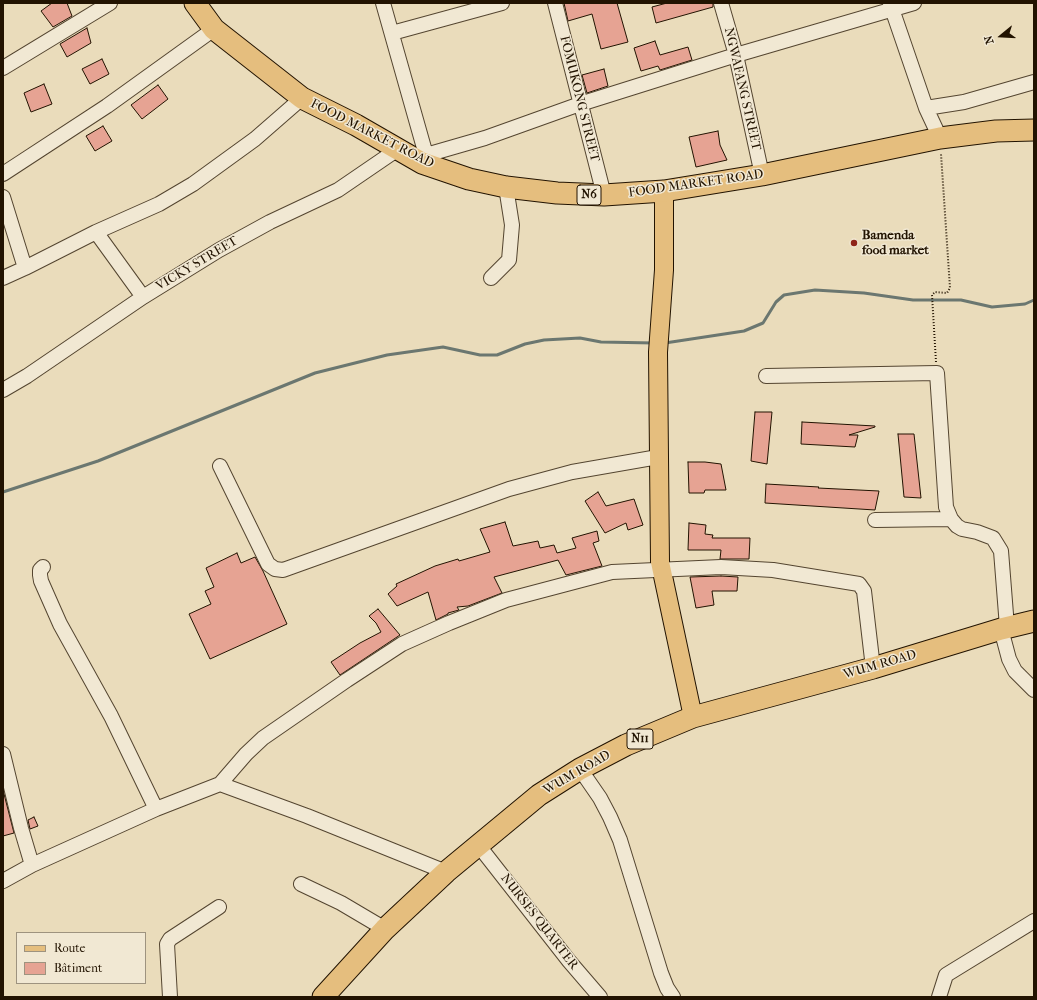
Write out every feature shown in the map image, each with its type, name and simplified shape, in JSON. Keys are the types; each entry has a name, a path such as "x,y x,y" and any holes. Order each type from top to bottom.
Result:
{"highway":[{"name":"FOOD MARKET ROAD","path":"195,3 214,29 302,98 356,125 398,149 469,179 506,187 557,193 604,195 664,191 762,175 940,138 996,131 1034,130"},
{"name":"WUM ROAD","path":"323,997 385,929 446,872 539,795 580,769 626,745 693,716 873,668 1004,628 1034,621"}],"main road":[{"path":"664,191 664,270 658,344 660,562 693,716"}],"street":[{"path":"3,68 110,3"},
{"path":"383,3 424,159 580,104 890,6 914,3"},
{"path":"392,33 502,3"},
{"name":"FOMUKONG STREET","path":"555,3 604,195"},
{"name":"NGWAFANG STREET","path":"721,3 736,55 762,175"},
{"path":"890,6 926,108 940,138"},
{"path":"3,174 107,106 214,29"},
{"path":"926,108 964,102 1034,82"},
{"path":"3,278 96,232 159,204 193,184 255,139 302,98"},
{"name":"VICKY STREET","path":"3,390 27,376 143,297 219,250 270,222 338,190 398,149"},
{"path":"491,278 509,260 512,225 506,187"},
{"path":"3,197 25,268"},
{"path":"96,232 143,297"},
{"path":"766,376 937,373 946,507 951,519 957,526 962,529 978,532 993,538 1001,551 1004,628 1009,659 1015,671 1034,690"},
{"path":"220,466 268,564 275,569 283,570 509,489 572,472 658,457"},
{"path":"875,520 951,519"},
{"path":"43,567 40,570 41,581 57,616 111,716 156,809"},
{"path":"3,881 32,865 156,809 220,784 246,754 263,738 402,644 506,600 612,572 721,568 773,570 859,584 864,591 873,668"},
{"path":"3,754 7,787 32,865"},
{"path":"580,769 600,798 620,840 660,973 673,997"},
{"path":"220,784 307,816 446,872"},
{"name":"NURSES QUARTER","path":"479,846 569,961 600,997"},
{"path":"301,884 340,903 385,929"},
{"path":"170,997 167,944 170,940 219,907"},
{"path":"939,997 946,975 1034,921"}],"path":[{"path":"937,373 932,294 935,292 948,293 950,288 940,138"}],"building":[{"path":"52,3 67,3 72,16 53,27 41,11"},
{"path":"564,3 617,3 628,42 601,49 592,14 568,21"},
{"path":"667,3 713,3 713,7 656,23 652,7"},
{"path":"87,28 91,43 67,57 60,44"},
{"path":"655,41 660,55 688,47 692,60 660,70 658,66 641,71 634,48"},
{"path":"102,59 109,74 90,84 82,69"},
{"path":"604,69 608,86 587,93 582,75"},
{"path":"44,84 52,104 31,112 24,93"},
{"path":"158,85 168,99 142,119 131,105"},
{"path":"103,126 112,141 95,151 86,136"},
{"path":"718,131 720,145 727,160 696,167 689,137"},
{"path":"755,412 772,412 767,464 751,461"},
{"path":"802,422 875,427 849,435 858,435 855,447 801,444"},
{"path":"898,434 914,434 921,498 904,497"},
{"path":"688,462 721,464 726,490 705,490 704,493 689,493"},
{"path":"766,484 879,491 875,510 765,503"},
{"path":"598,492 606,506 634,499 643,525 628,530 626,523 605,533 585,501"},
{"path":"505,522 513,546 538,541 540,548 554,545 557,553 576,548 572,538 597,531 599,541 593,543 602,566 566,575 558,560 494,577 502,593 468,606 457,607 459,610 448,613 436,620 428,592 397,606 388,594 397,586 396,584 435,566 490,552 480,529"},
{"path":"689,523 706,525 705,534 713,535 712,538 750,538 749,559 720,559 721,550 688,550"},
{"path":"237,553 241,563 255,557 287,624 210,659 189,614 211,604 205,591 214,587 206,568"},
{"path":"690,577 738,577 737,591 712,591 714,605 696,608"},
{"path":"378,609 400,635 340,675 331,662 360,643 381,632 376,623 369,616"},
{"path":"3,790 14,833 3,836"},
{"path":"34,817 38,826 30,829 28,820"}],"waterway":[{"path":"665,343 744,331 763,323 776,302 784,295 815,290 864,293 913,300 961,300 992,307 1025,304 1034,300"},
{"path":"3,492 98,461 315,373 387,355 443,347 480,355 497,355 525,344 544,340 580,338 601,342 654,343"}],"place":[{"name":"Bamenda food market","path":"854,243"}]}
